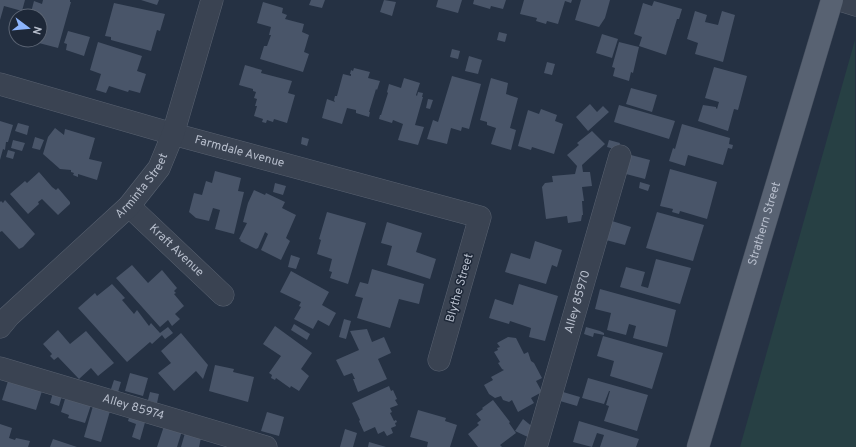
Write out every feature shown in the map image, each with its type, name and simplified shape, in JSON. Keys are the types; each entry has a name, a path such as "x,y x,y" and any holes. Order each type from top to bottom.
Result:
{"main road":[{"name":"Strathern Street","path":"698,447 832,0"}],"street":[{"name":"Arminta Street","path":"0,327 9,316 129,206 159,168 173,134 212,0"},
{"path":"840,0 856,5"},
{"name":"Farmdale Avenue","path":"0,84 173,134 480,217"},
{"name":"Alley 85970","path":"536,447 620,156"},
{"name":"Kraft Avenue","path":"129,206 223,295"},
{"name":"Blythe Street","path":"439,360 480,217"},
{"name":"Alley 85974","path":"0,368 266,447"}],"green space":[{"path":"855,40 856,447 740,447"}],"building":[{"path":"0,0 25,0 23,8 11,8 4,6 0,20"},
{"path":"43,0 70,0 71,2 58,48 48,45 48,8 32,8 34,1 42,4"},
{"path":"141,0 159,0 157,5"},
{"path":"311,0 325,0 322,8 309,5"},
{"path":"384,0 396,2 392,16 380,12"},
{"path":"438,0 462,0 458,13 436,7"},
{"path":"474,0 506,0 503,9 491,6 490,9 473,4"},
{"path":"524,0 572,0 571,3 565,1 558,24 547,21 546,24 536,21 537,18 520,14"},
{"path":"581,0 610,0 605,18 599,27 575,20"},
{"path":"654,1 682,9 679,19 677,19 666,55 639,46 642,37 634,34 643,3 652,6"},
{"path":"263,2 283,8 282,13 287,15 285,19 304,24 302,32 309,35 304,52 309,54 303,72 260,59 264,46 267,46 271,35 269,35 271,27 257,23"},
{"path":"114,3 165,14 160,31 157,30 151,51 111,40 111,37 105,36"},
{"path":"695,11 707,15 705,22 718,25 722,11 735,15 723,62 695,54 698,43 687,39"},
{"path":"68,31 90,37 84,56 66,50 67,44 64,43"},
{"path":"499,32 507,34 505,42 497,40"},
{"path":"602,34 618,39 612,58 596,53"},
{"path":"98,42 142,56 137,71 146,74 140,93 129,90 128,92 109,86 106,93 96,90 101,74 90,70"},
{"path":"619,42 639,47 633,73 631,72 629,81 613,76 615,68 612,67"},
{"path":"452,49 460,51 458,59 450,57"},
{"path":"469,56 482,60 478,74 465,71"},
{"path":"547,62 555,64 552,75 544,73"},
{"path":"245,65 262,70 261,73 292,81 288,93 295,95 287,123 274,119 273,122 267,120 266,123 262,122 263,119 254,116 257,106 255,106 257,99 254,98 256,92 253,91 253,89 239,85"},
{"path":"714,67 747,76 738,110 734,109 728,131 698,121 703,105 716,107 717,109 719,102 705,98"},
{"path":"354,68 370,72 368,78 380,81 377,90 376,89 369,112 369,117 356,113 356,110 347,108 342,124 322,118 327,99 335,102 335,96 337,96 343,74 351,76 351,70 353,71"},
{"path":"452,76 481,84 469,129 462,127 461,131 451,128 447,144 427,139 433,120 438,122"},
{"path":"404,78 420,83 417,96 418,92 423,93 415,125 424,127 418,145 398,140 403,124 393,120 392,123 379,119 388,93 389,84 401,88"},
{"path":"491,78 508,83 506,94 518,98 510,128 516,130 511,150 491,144 496,128 487,125 487,122 480,120"},
{"path":"631,88 657,95 652,112 626,104"},
{"path":"428,99 433,100 430,109 426,108"},
{"path":"590,104 597,112 603,106 609,112 588,131 576,117"},
{"path":"619,105 675,121 669,139 614,122"},
{"path":"541,109 557,115 555,121 563,124 554,154 532,147 531,150 518,146 528,110 539,114"},
{"path":"0,121 13,125 8,142 6,142 5,150 3,149 0,160"},
{"path":"18,123 29,126 27,135 15,131"},
{"path":"682,124 730,138 729,144 733,145 732,149 728,148 723,165 688,155 685,166 669,161 673,148 675,149"},
{"path":"55,128 64,135 65,129 95,138 89,159 102,162 97,180 78,174 78,177 73,175 74,173 71,172 71,170 60,169 43,154 48,137"},
{"path":"592,131 605,144 582,165 583,172 590,172 592,186 582,187 584,201 582,201 583,215 581,221 568,223 567,216 546,219 542,187 545,183 553,182 552,176 575,174 577,166 567,155 579,145 577,143"},
{"path":"35,137 44,140 40,150 32,148"},
{"path":"302,137 309,139 307,146 301,144"},
{"path":"13,140 25,143 22,151 11,148"},
{"path":"609,140 620,143 618,150 607,147"},
{"path":"8,150 15,152 13,159 6,157"},
{"path":"631,155 650,160 645,179 626,174"},
{"path":"670,169 717,182 707,219 680,211 679,214 672,212 673,209 660,206"},
{"path":"215,171 241,178 238,191 244,192 234,234 215,229 220,210 213,208 209,221 196,218 189,212 194,193 202,195 206,181 212,183"},
{"path":"39,172 52,187 56,190 58,188 70,202 70,204 58,215 42,199 38,202 39,204 28,214 10,194 25,181 27,183"},
{"path":"640,182 650,185 648,191 639,188"},
{"path":"275,183 286,186 283,195 273,192"},
{"path":"254,190 265,195 266,193 285,202 282,208 296,215 286,238 290,241 281,260 261,250 268,234 265,232 258,248 256,249 240,241 241,240 239,239 247,223 243,222 248,203"},
{"path":"5,200 35,234 23,247 19,249 2,231 0,232 0,202 1,201 3,203"},
{"path":"327,212 366,223 348,284 330,278 332,272 329,271 332,259 317,254 321,240 319,239"},
{"path":"657,212 704,225 693,261 646,248"},
{"path":"612,221 631,227 625,245 606,240"},
{"path":"387,222 422,233 416,252 436,259 430,279 387,265 392,246 381,243"},
{"path":"535,241 562,250 557,267 552,265 546,284 505,272 511,253 530,259"},
{"path":"291,255 300,258 296,269 288,267"},
{"path":"656,259 691,268 680,304 620,287 626,267 645,272 641,286 648,288"},
{"path":"132,265 148,283 162,270 177,288 174,291 176,293 174,294 184,306 175,314 180,319 172,326 168,320 160,327 116,278"},
{"path":"372,269 424,284 419,304 399,299 390,328 357,318 363,298 355,296 360,282 368,284"},
{"path":"291,271 329,292 322,305 336,313 329,326 318,320 313,329 294,319 301,307 299,306 301,302 280,292"},
{"path":"112,284 125,298 122,300 134,314 137,310 149,326 151,323 160,333 168,327 173,333 165,339 162,335 152,344 150,342 127,362 78,308 95,293 97,296"},
{"path":"519,284 558,296 545,341 529,337 531,328 510,321 509,324 489,318 495,299 513,305"},
{"path":"600,289 676,310 667,347 633,338 636,326 629,324 626,335 607,330 611,313 595,309"},
{"path":"344,319 351,321 346,339 339,337"},
{"path":"294,324 310,334 307,340 291,330"},
{"path":"275,326 312,353 301,369 309,376 299,391 291,386 290,388 276,378 275,380 271,378 272,375 269,373 281,356 263,344"},
{"path":"586,327 600,331 604,333 604,335 594,333 593,337 584,334"},
{"path":"367,329 372,342 384,337 391,353 378,359 387,379 358,392 352,373 344,376 336,360 359,350 350,331"},
{"path":"58,330 70,344 86,331 114,363 98,376 91,368 79,379 58,357 54,360 50,356 52,354 43,344"},
{"path":"181,333 208,365 203,379 196,371 174,391 158,373 171,363 161,351"},
{"path":"603,336 663,353 652,389 610,376 614,361 597,356"},
{"path":"508,337 516,338 524,354 528,352 531,361 534,363 542,378 536,381 542,392 531,398 534,403 518,412 512,400 509,402 503,400 501,396 495,398 489,394 484,385 493,380 491,377 504,370 498,363 500,362 494,352 500,347 497,343"},
{"path":"215,365 234,369 233,372 254,377 248,402 209,391"},
{"path":"130,373 148,378 143,396 125,391"},
{"path":"588,378 648,395 637,431 604,421 609,406 606,405 610,391 604,404 582,398"},
{"path":"114,380 121,382 118,392 111,389"},
{"path":"8,381 42,391 36,410 2,400"},
{"path":"389,386 391,391 393,390 397,399 395,400 398,405 390,408 392,412 390,413 394,421 396,420 397,422 395,423 396,426 391,428 393,433 387,436 384,431 378,434 375,427 364,432 352,403"},
{"path":"150,392 159,394 157,403 148,400"},
{"path":"563,392 580,397 577,406 560,401"},
{"path":"53,393 62,396 59,406 50,403"},
{"path":"65,399 91,405 85,423 68,418 69,415 61,412"},
{"path":"493,400 510,422 509,423 516,433 500,445 502,447 478,447 468,434 479,425 477,423 481,420 476,414"},
{"path":"93,406 110,411 101,442 84,437"},
{"path":"418,410 446,418 445,421 457,425 450,447 427,447 428,442 410,437"},
{"path":"267,412 284,417 279,436 261,431"},
{"path":"130,414 146,419 140,440 132,437 136,424 128,421"},
{"path":"523,419 534,428 530,438 515,431"},
{"path":"579,421 639,439 636,447 600,447 604,435 597,433 592,447 573,442"},
{"path":"0,424 12,428 9,438 30,441 28,447 0,447"},
{"path":"164,426 182,431 177,447 157,447"},
{"path":"345,429 357,433 353,447 340,447"},
{"path":"185,433 201,438 199,447 181,447"},
{"path":"53,439 77,447 50,447"},
{"path":"369,442 386,447 368,447"}]}
